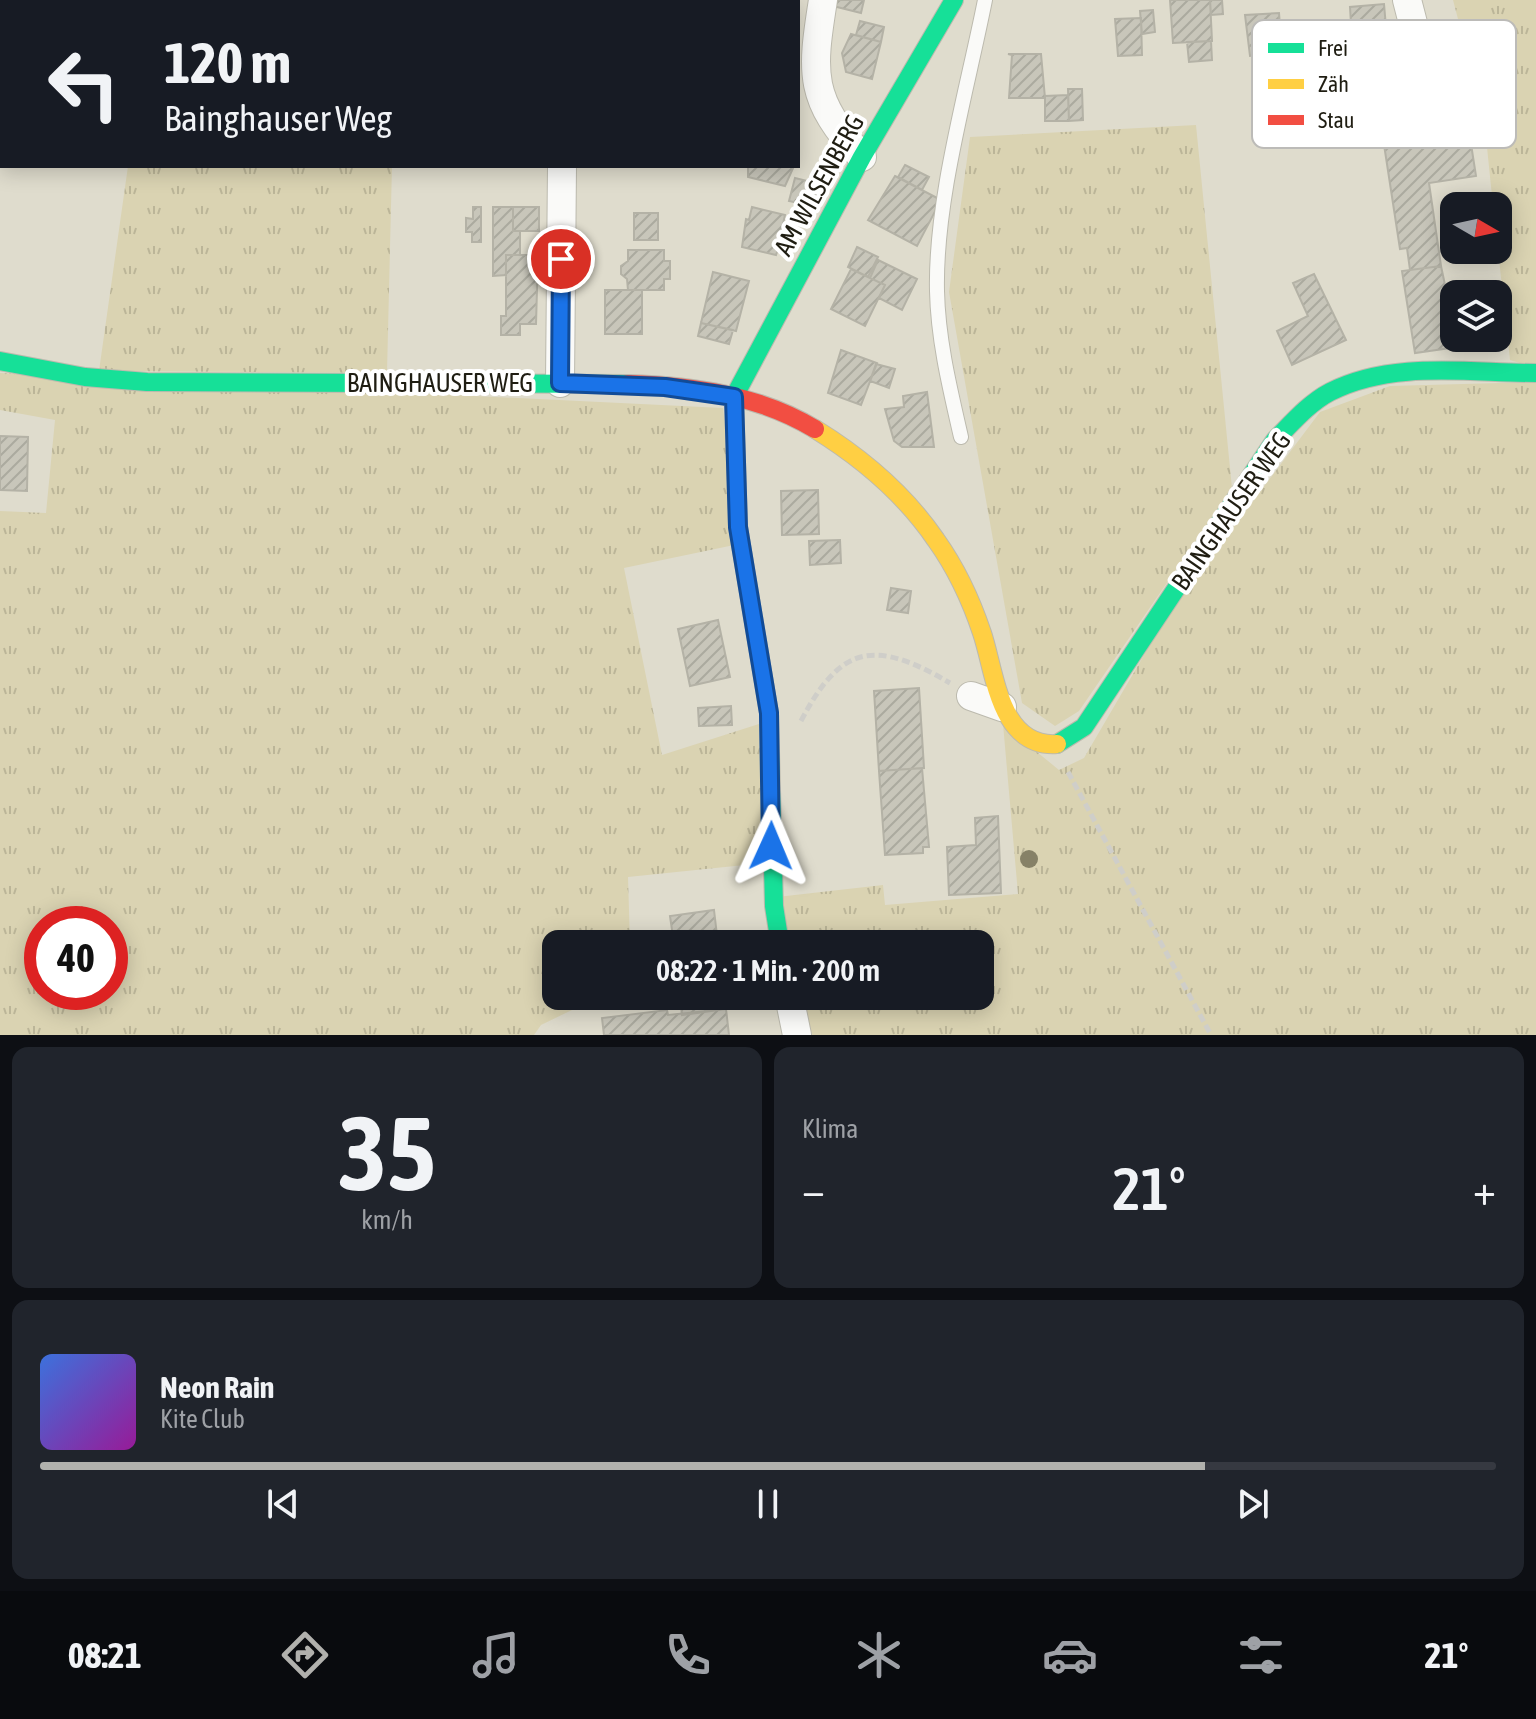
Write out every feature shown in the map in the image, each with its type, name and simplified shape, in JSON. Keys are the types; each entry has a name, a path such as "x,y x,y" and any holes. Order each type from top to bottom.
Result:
{"street":[{"path":"823,0 815,73 821,100 835,127 862,157"},
{"name":"AM WILSENBERG","path":"734,397 862,157 954,0"},
{"path":"1407,0 1412,20"},
{"path":"560,383 562,168"},
{"name":"BAINGHAUSER WEG","path":"0,361 116,381 560,383 665,387 734,397 781,411 812,427 890,483 947,551 969,597 1002,707"},
{"name":"BAINGHAUSER WEG","path":"971,696 1002,707 1031,737 1055,746 1067,743 1084,727 1275,440 1306,409 1339,388 1382,376 1536,373"},
{"path":"734,397 738,527 769,713 774,906 778,930"},
{"path":"792,1010 797,1035"}],"lane":[{"path":"961,437 941,337 938,276 944,208 985,0"}],"path":[{"path":"800,723 824,681 836,667 855,657 878,656 906,662 971,696"},
{"path":"1055,746 1211,1035"}],"green space":[{"path":"1453,0 1536,0 1536,368 1510,360 1512,280 1501,280 1500,264 1512,264 1512,192 1492,192 1487,148 1516,148 1516,20 1458,20"},
{"path":"1196,125 1232,488 1079,711 1055,726 1022,703 949,292 970,137"},
{"path":"128,168 392,168 387,373 99,371"},
{"path":"0,373 723,408 739,544 624,568 662,755 762,723 764,863 628,877 630,930 542,930 542,1010 572,1010 541,1025 534,1035 0,1035 0,511 46,513 55,420 0,410"},
{"path":"1536,382 1536,1035 812,1035 806,1010 994,1010 994,930 785,930 777,897 883,885 885,905 1018,894 1003,724 1059,770 1084,758 1168,614 1320,412 1390,386"}],"building":[{"path":"835,0 864,0 861,13 833,6"},
{"path":"1170,0 1210,0 1212,41 1173,43"},
{"path":"1210,0 1222,0 1223,14 1211,15"},
{"path":"1384,4 1385,20 1351,20 1350,7"},
{"path":"1153,10 1155,32 1142,34 1140,11"},
{"path":"1279,13 1280,20 1252,20 1252,56 1250,56 1245,15"},
{"path":"1141,18 1142,55 1118,56 1115,19"},
{"path":"860,21 884,27 881,42 856,35"},
{"path":"851,34 881,42 872,79 846,72 842,53"},
{"path":"1211,41 1212,60 1189,62 1187,42"},
{"path":"1008,54 1041,54 1045,98 1009,98 1012,55"},
{"path":"1068,89 1082,89 1083,120 1069,121"},
{"path":"1068,95 1069,121 1045,121 1045,96"},
{"path":"1385,148 1472,148 1476,176 1429,183 1441,266 1410,270 1407,248 1400,249"},
{"path":"905,165 929,177 922,190 898,177"},
{"path":"748,168 793,168 785,186 748,177"},
{"path":"895,176 941,200 917,246 868,220"},
{"path":"795,178 819,184 813,206 789,201"},
{"path":"473,207 481,207 481,242 472,242 472,232 466,232 466,218 473,219"},
{"path":"493,207 513,207 513,231 520,231 520,255 506,255 506,275 493,276"},
{"path":"513,207 539,207 539,231 513,231"},
{"path":"752,207 785,215 782,228 785,229 776,255 742,247 746,219 749,220"},
{"path":"634,213 658,213 658,240 634,240"},
{"path":"857,247 878,257 868,277 848,267"},
{"path":"628,250 664,250 664,261 670,261 670,279 664,279 664,290 628,290 621,266 628,261"},
{"path":"506,255 538,255 536,324 520,324 520,335 501,335 501,316 506,316"},
{"path":"878,260 917,279 902,310 879,298 885,285 870,278"},
{"path":"1441,266 1444,280 1440,280 1440,350 1415,353 1402,271"},
{"path":"851,269 885,285 865,326 831,309"},
{"path":"713,272 749,281 736,331 701,323"},
{"path":"1314,274 1346,340 1292,365 1277,331 1308,316 1293,283"},
{"path":"605,290 642,290 642,334 605,334"},
{"path":"701,323 733,330 729,344 698,336"},
{"path":"841,350 877,363 861,405 828,393"},
{"path":"876,364 895,369 889,388 870,381"},
{"path":"927,392 934,447 902,447 894,441 885,409 904,407 903,396"},
{"path":"0,436 28,437 27,491 0,490"},
{"path":"818,490 819,534 782,535 781,491"},
{"path":"840,540 841,563 810,565 809,541"},
{"path":"891,588 911,591 908,613 887,610"},
{"path":"718,620 730,677 690,686 678,629"},
{"path":"919,688 924,768 879,771 874,691"},
{"path":"731,706 732,725 699,726 698,708"},
{"path":"922,768 929,847 923,847 923,853 885,855 879,771"},
{"path":"998,816 1001,893 949,895 947,847 976,845 975,818"},
{"path":"714,910 716,930 672,930 670,916"},
{"path":"667,1010 668,1015 726,1010 729,1035 604,1035 602,1018"},
{"path":"681,1010 719,1010 682,1015"}],"traffic: fast":[{"path":"778,930 774,906 769,713 738,527 734,397 862,157 954,0"},
{"path":"0,361 85,377 147,382 628,384"},
{"path":"1057,744 1084,727 1275,440 1315,402 1354,382 1405,372 1536,373"}],"traffic: slow":[{"path":"815,429 881,478 924,523 968,596 996,686 1011,721 1023,734 1038,742 1057,744"}],"traffic: jam":[{"path":"628,384 725,394 771,408 815,429"}],"route":[{"path":"561,259 560,383 665,387 734,397 733,465 738,527 745,585 769,713 771,846"}]}
